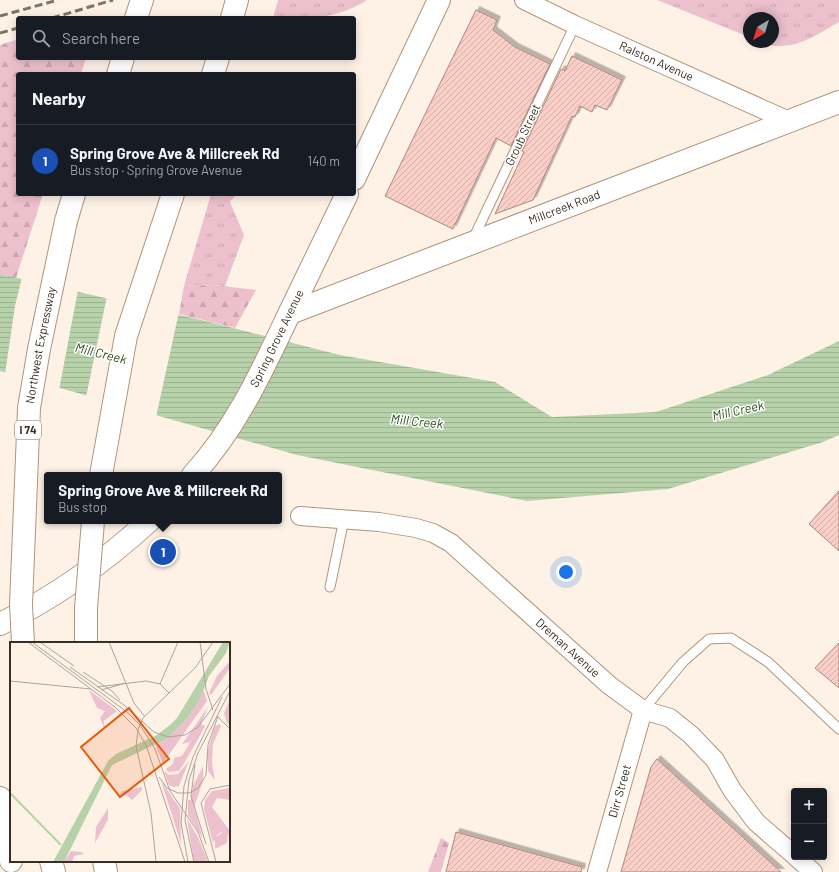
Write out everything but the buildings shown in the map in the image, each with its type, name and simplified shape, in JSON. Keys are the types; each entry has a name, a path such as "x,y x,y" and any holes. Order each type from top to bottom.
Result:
{"main road":[{"path":"137,16 142,0"},
{"path":"233,16 238,0"},
{"path":"356,175 439,0"},
{"path":"119,72 122,60"},
{"path":"214,72 217,60"},
{"name":"Millcreek Road","path":"290,313 839,102"},
{"name":"Northwest Expressway","path":"23,642 21,605 29,408 39,348 66,221 73,196"},
{"path":"102,472 126,336 172,196"},
{"name":"Spring Grove Avenue","path":"196,472 226,434 242,409 346,196"},
{"path":"86,642 86,608 93,524"},
{"path":"9,620 94,567 145,524"},
{"path":"0,798 10,855"},
{"path":"11,862 13,872"},
{"path":"51,862 54,872"},
{"path":"104,862 106,872"}],"street":[{"name":"Ralston Avenue","path":"524,0 575,25 789,121"},
{"name":"Dreman Avenue","path":"300,516 344,519 416,528 433,532 451,544 609,685 643,710 670,718 691,735 715,760 732,790 756,822 791,853"},
{"name":"Dirr Street","path":"597,872 643,710"},
{"name":"Dreman Avenue","path":"800,860 813,872"}],"lane":[{"name":"Groub Street","path":"471,244 575,25"},
{"path":"330,587 344,519"},
{"path":"643,710 683,662 709,639 731,638 768,662 839,729"}],"green space":[{"path":"278,0 367,0 356,7 322,16 274,16"},
{"path":"657,0 839,0 839,22 802,42 792,45 779,46 779,12 743,12 743,35"},
{"path":"16,40 16,60 85,60 82,72 16,72 16,196 42,196 16,278 0,274 0,45"},
{"path":"210,196 234,196 230,202 244,235 225,286 184,286"},
{"path":"213,285 256,290 235,328 179,314 184,286"},
{"path":"441,838 449,843 441,872 428,872"}],"water":[{"name":"Mill Creek","path":"0,274 197,319 340,355 495,382 552,417 656,412 768,375 839,341 839,435 823,442 668,489 527,501 297,455 0,371"}],"pier":[{"path":"22,277 78,290 59,390 5,374 15,306"},
{"path":"107,296 179,312 156,417 86,397"}],"railway":[{"path":"0,16 58,0"},
{"path":"59,16 113,0"},
{"path":"0,33 16,29"}],"place":[{"name":"Spring Grove Ave & Millcreek Rd","path":"163,552"}]}
